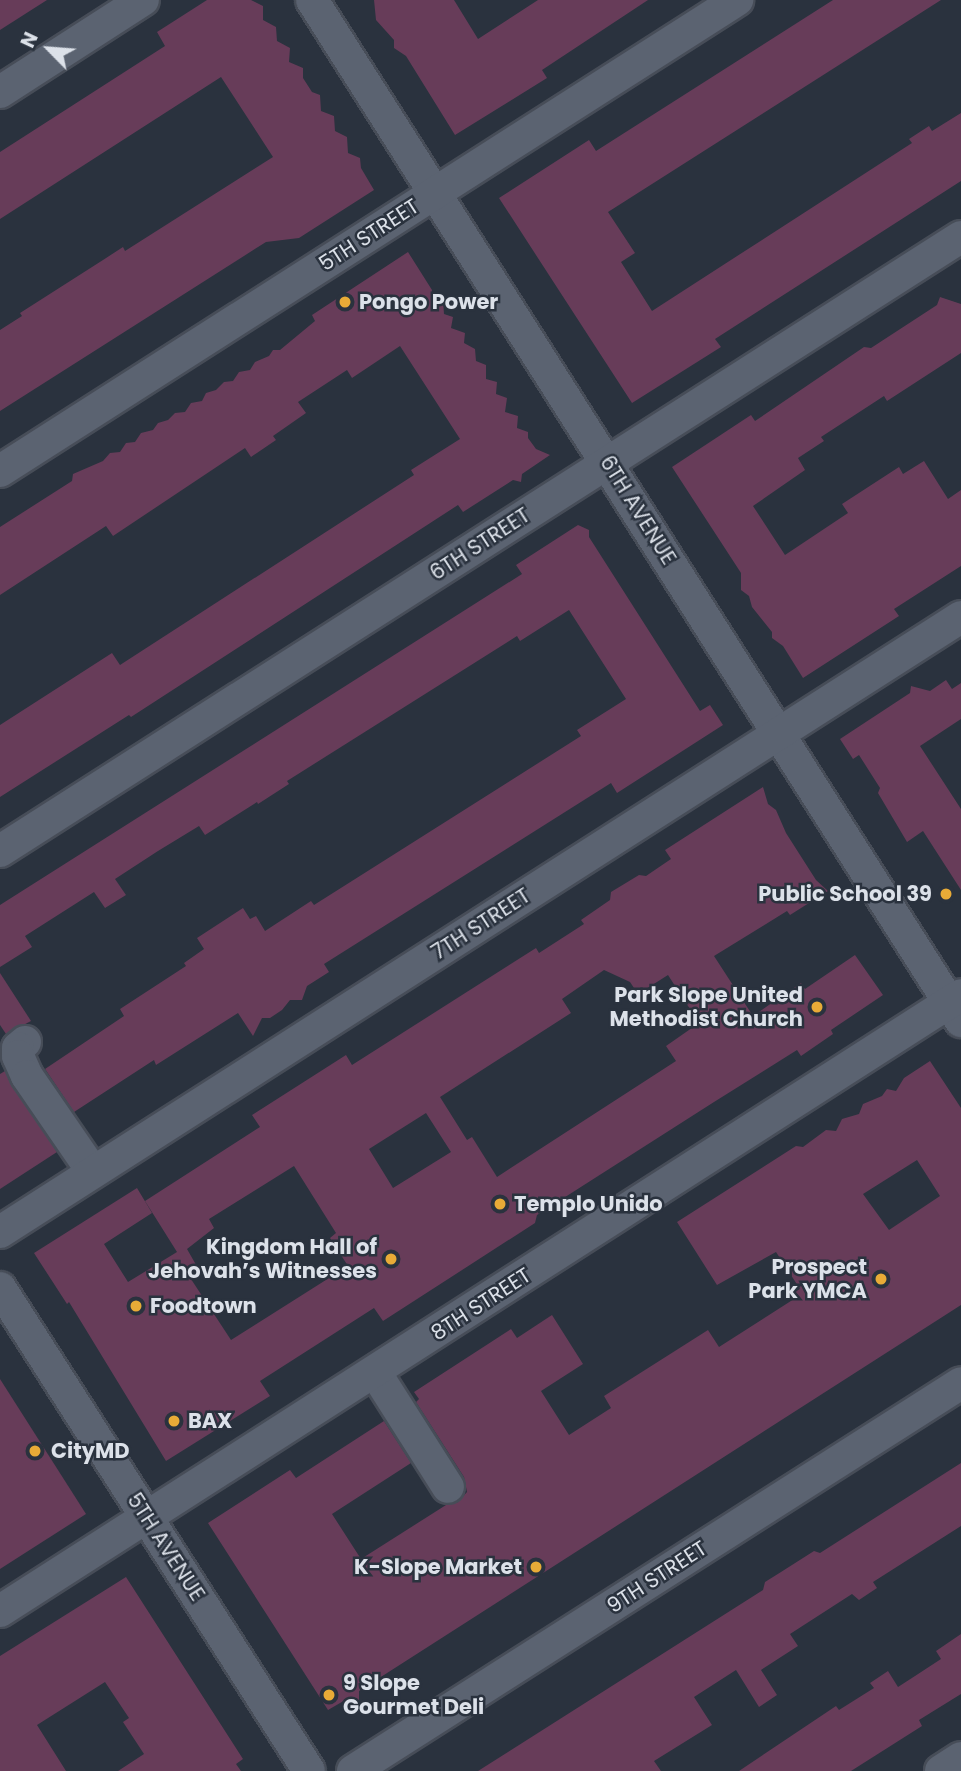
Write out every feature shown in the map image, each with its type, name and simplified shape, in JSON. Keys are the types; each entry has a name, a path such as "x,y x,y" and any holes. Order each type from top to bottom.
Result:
{"street":[{"path":"0,92 143,0"},
{"name":"6TH AVENUE","path":"312,0 957,1006"},
{"name":"5TH STREET","path":"0,471 737,0"},
{"name":"6TH STREET","path":"0,851 961,237"},
{"name":"7TH STREET","path":"0,1232 961,617"},
{"name":"8TH STREET","path":"0,1611 957,1006"},
{"path":"25,1042 19,1048 18,1056 27,1076 93,1172"},
{"name":"5TH AVENUE","path":"0,1288 309,1771"},
{"path":"375,1372 447,1487"},
{"name":"9TH STREET","path":"353,1771 961,1383"},
{"path":"941,1771 961,1758"}],"building":[{"path":"0,0 47,0 0,30"},
{"path":"207,0 251,0 263,6 263,20 276,27 277,41 290,48 289,62 303,68 303,78 312,92 320,95 321,111 334,116 335,131 347,137 348,153 360,158 361,168 374,190 299,238 266,242 0,411 0,330 22,316 20,313 123,247 125,251 273,157 221,77 0,219 0,152 165,46 157,32"},
{"path":"374,0 454,0 478,39 538,0 648,0 542,70 547,78 455,135 406,56 394,48 394,40 376,20"},
{"path":"833,0 941,0 608,212 635,253 621,262 652,311 912,143 909,139 929,126 932,131 961,113 961,181 715,339 721,347 632,403 499,198 589,140 596,151"},
{"path":"408,252 432,290 431,296 443,300 444,314 453,317 451,328 465,333 464,343 475,349 476,361 486,365 486,379 497,382 496,394 507,398 505,412 518,416 517,428 528,432 528,438 536,449 550,455 522,474 521,482 513,480 463,512 458,505 131,717 129,715 0,797 0,725 112,653 120,665 414,475 411,470 460,439 400,346 352,378 347,370 298,402 306,413 273,436 276,440 251,457 245,448 113,536 106,526 0,595 0,527 72,481 73,474 103,461 110,453 120,452 126,443 135,442 141,433 153,430 158,423 168,420 175,413 185,412 191,403 202,401 206,393 216,390 224,382 233,381 239,372 250,370 255,362 269,356 273,350 280,350 315,321 312,315"},
{"path":"940,297 961,304 961,353 887,401 884,396 821,437 824,441 798,458 805,470 753,506 785,555 848,513 842,504 899,467 903,474 924,461 948,499 961,490 961,566 894,609 899,616 803,678 783,646 772,638 772,632 752,607 749,596 741,590 741,573 672,467 751,415 755,421 864,347 871,348 937,305"},
{"path":"578,525 589,530 589,537 700,711 710,705 723,725 617,793 611,783 324,964 329,972 307,986 302,1000 290,1000 270,1018 262,1018 253,1036 238,1013 156,1065 154,1060 74,1112 45,1069 124,1016 120,1009 186,966 184,963 204,949 197,938 243,908 250,919 256,916 265,931 311,901 314,905 581,736 577,730 626,699 569,610 520,641 517,636 287,781 289,784 258,804 257,802 205,835 199,826 158,851 115,879 126,895 105,908 94,892 25,936 32,947 0,967 0,905 522,574 516,565"},
{"path":"946,680 952,689 961,683 961,719 920,746 961,809 961,890 923,831 907,842 878,793 880,788 859,755 853,759 840,739 910,693 911,686 930,691"},
{"path":"763,787 768,804 776,810 786,833 816,880 828,891 790,915 787,911 714,956 753,1016 801,983 805,989 855,955 883,995 831,1030 833,1034 801,1056 797,1050 714,1102 537,1215 535,1223 383,1321 374,1308 260,1381 270,1396 166,1461 69,1302 67,1304 34,1253 137,1188 152,1213 104,1244 128,1282 177,1252 145,1201 260,1127 252,1115 346,1055 352,1065 536,948 539,953 584,924 581,920 610,900 611,892 639,875 646,876 671,859 665,850","holes":["604,970 630,982 638,994 668,975 699,1023 666,1046 676,1061 497,1177 472,1137 467,1140 440,1097 571,1013 562,999","426,1113 451,1152 393,1188 369,1149","294,1166 336,1233 330,1238 348,1266 231,1340 189,1276 199,1270 187,1249 214,1228 209,1219"]},
{"path":"0,973 31,1021 6,1034 0,1025"},
{"path":"930,1061 961,1108 961,1305 359,1691 359,1705 347,1699 328,1710 208,1523 290,1470 296,1478 384,1421 411,1463 332,1514 361,1559 446,1505 458,1502 467,1492 464,1477 416,1402 419,1399 414,1392 511,1329 517,1338 552,1315 583,1364 541,1391 569,1435 611,1408 604,1396 708,1330 719,1347 794,1299 791,1294 800,1289 776,1252 717,1285 677,1222 796,1146 803,1147 826,1130 836,1131 842,1119 859,1114 863,1104 882,1096 887,1089 896,1091 904,1078","holes":["917,1160 940,1196 889,1230 863,1194"]},
{"path":"5,1071 57,1152 0,1189 0,1074"},
{"path":"0,1379 86,1514 0,1569"},
{"path":"961,1463 961,1526 873,1582 877,1588 859,1600 852,1594 790,1634 798,1646 761,1670 777,1695 759,1707 736,1670 694,1697 712,1725 654,1761 661,1771 478,1771 763,1590 765,1582 814,1551 820,1553"},
{"path":"126,1577 243,1759 236,1764 241,1771 118,1771 144,1754 123,1722 129,1718 105,1682 37,1725 66,1771 0,1771 0,1656"},
{"path":"961,1634 961,1694 919,1720 922,1726 851,1771 739,1771 836,1706 839,1710 874,1688 870,1683 888,1671 898,1687 941,1659 936,1651"}],"place":[{"name":"Pongo Power","path":"345,302"},
{"name":"Public School 39","path":"946,894"},
{"name":"Park Slope United Methodist Church","path":"817,1007"},
{"name":"Templo Unido","path":"500,1204"},
{"name":"Kingdom Hall of Jehovah’s Witnesses","path":"391,1259"},
{"name":"Prospect Park YMCA","path":"881,1279"},
{"name":"Foodtown","path":"136,1306"},
{"name":"BAX","path":"174,1421"},
{"name":"CityMD","path":"35,1451"},
{"name":"K-Slope Market","path":"536,1567"},
{"name":"9 Slope Gourmet Deli","path":"329,1695"}]}
